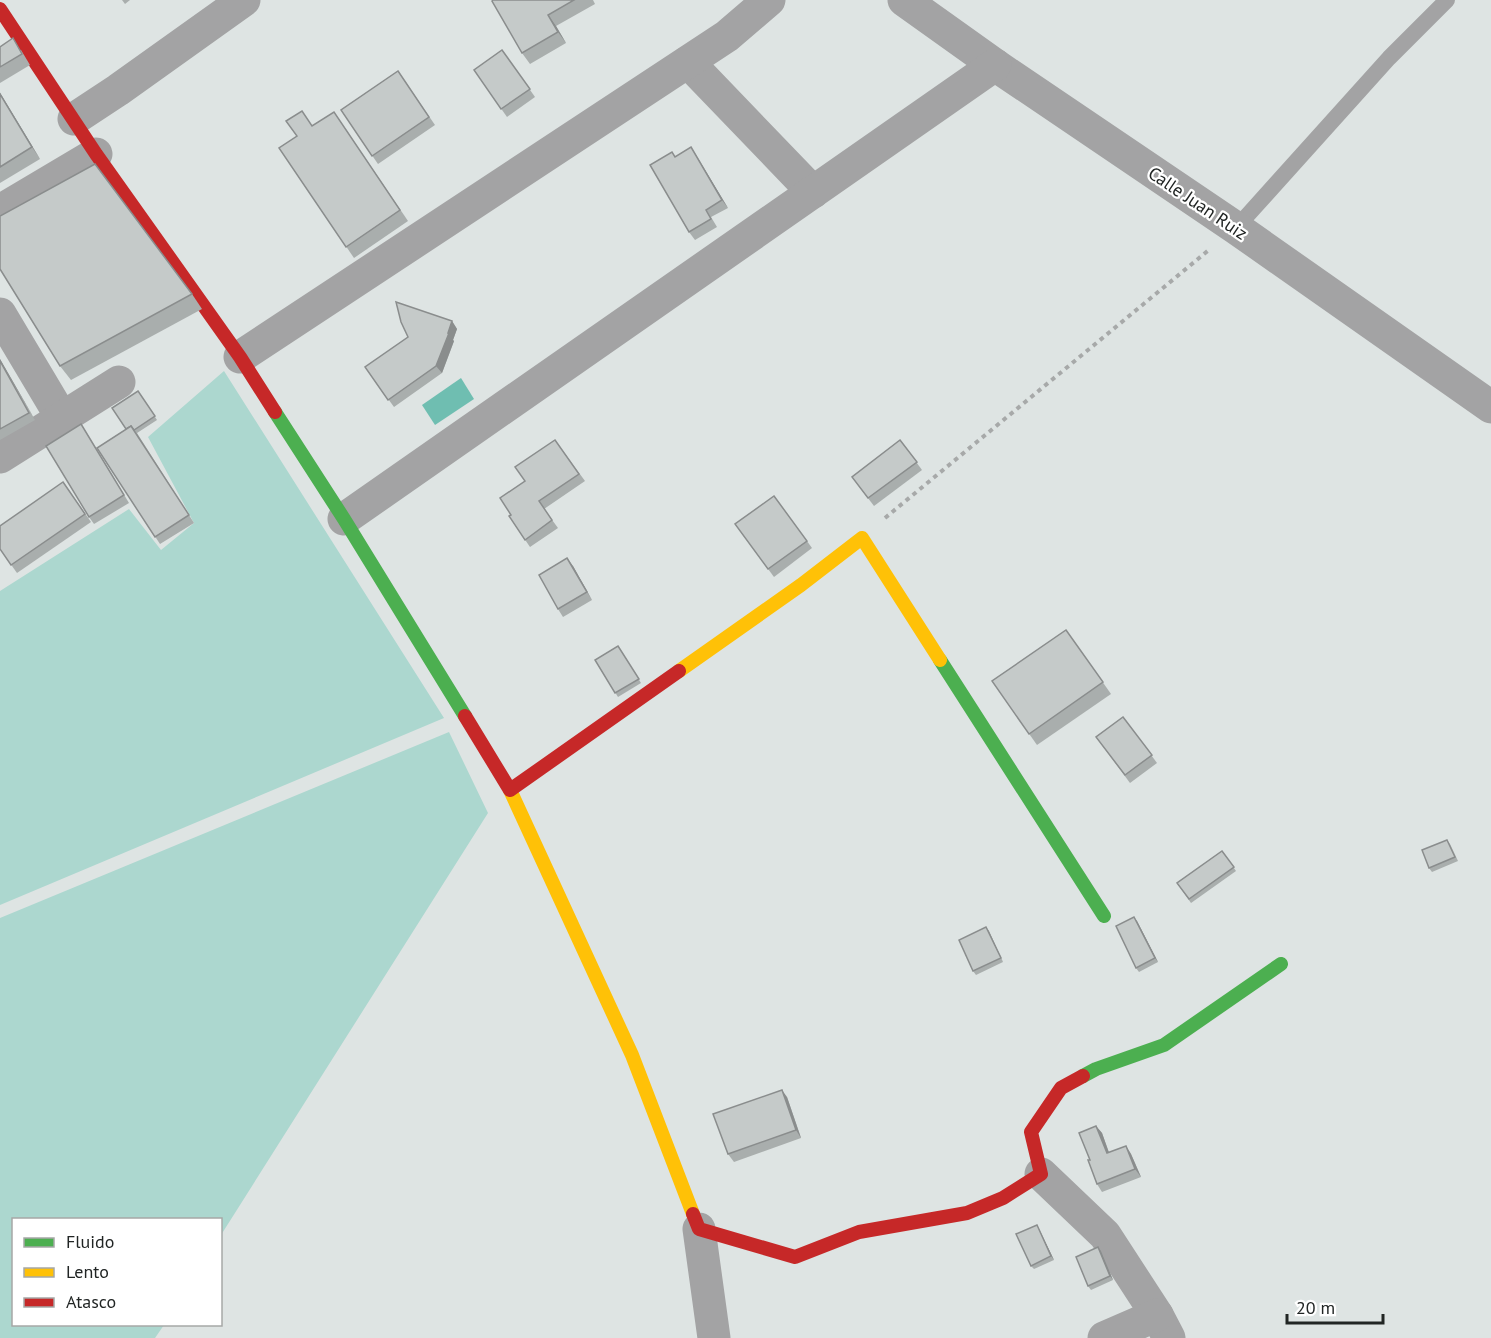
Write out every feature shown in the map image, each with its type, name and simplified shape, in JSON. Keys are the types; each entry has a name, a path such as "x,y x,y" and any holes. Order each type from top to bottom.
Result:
{"street":[{"path":"74,120 244,0"},
{"path":"240,357 727,36 769,0"},
{"name":"Calle Juan Ruiz","path":"904,0 994,65 1236,228 1491,407"},
{"path":"0,9 96,154 240,357 344,519 510,790 632,1055 699,1229 714,1338"},
{"path":"688,62 813,192"},
{"path":"344,519 994,65"},
{"path":"0,211 96,154"},
{"path":"0,314 62,418"},
{"path":"0,457 119,382"},
{"path":"510,790 801,585 862,538 1104,916"},
{"path":"1104,1338 1163,1327 1105,1235 1041,1174 1031,1131 1061,1088 1096,1069 1164,1045 1281,964"},
{"path":"699,1229 795,1257 859,1232 967,1213 1003,1198 1041,1174"}],"lane":[{"path":"1236,228 1389,58 1447,0"}],"path":[{"path":"862,538 1236,228"}],"shaded area":[{"path":"224,371 444,718 0,905 0,591 129,509 161,550 194,523 148,437"},
{"path":"461,378 474,399 435,425 422,405"},
{"path":"449,732 488,813 222,1233 222,1218 12,1218 12,1326 163,1326 155,1338 0,1338 0,918"}],"building":[{"path":"493,0 574,0 548,15 558,32 522,53"},
{"path":"13,38 22,54 0,67 0,47"},
{"path":"502,50 530,89 501,109 474,70"},
{"path":"398,71 429,117 372,156 341,110"},
{"path":"0,94 32,147 0,167"},
{"path":"302,111 312,126 334,112 400,210 346,247 279,148 297,136 286,121"},
{"path":"691,147 722,200 706,210 711,219 689,232 650,165 672,152 675,157"},
{"path":"95,164 192,294 60,366 0,269 0,216"},
{"path":"396,302 452,321 436,366 388,400 365,367 408,337"},
{"path":"0,361 29,413 0,429"},
{"path":"138,391 155,416 134,430 131,426 126,429 112,408"},
{"path":"81,424 124,495 89,517 46,446"},
{"path":"131,426 189,515 155,537 97,448"},
{"path":"555,440 579,474 539,501 552,520 525,540 500,498 525,481 515,467"},
{"path":"900,440 917,462 868,498 852,477"},
{"path":"63,482 85,514 11,565 0,549 0,526"},
{"path":"774,496 807,541 768,569 735,524"},
{"path":"567,558 587,592 558,609 539,575"},
{"path":"1066,630 1103,682 1029,734 992,681"},
{"path":"618,646 639,679 615,693 595,660"},
{"path":"1123,717 1152,755 1125,775 1096,737"},
{"path":"1447,840 1455,857 1429,868 1422,850"},
{"path":"1222,851 1234,867 1189,899 1177,883"},
{"path":"1134,917 1155,958 1136,968 1116,926"},
{"path":"986,927 1001,958 973,971 959,940"},
{"path":"782,1090 796,1130 728,1154 713,1114"},
{"path":"1096,1126 1107,1153 1126,1146 1135,1169 1097,1184 1079,1133"},
{"path":"1037,1225 1051,1256 1031,1266 1016,1234"},
{"path":"1098,1247 1110,1276 1088,1286 1076,1257"}],"traffic: fast":[{"path":"275,412 344,519 465,716"},
{"path":"940,660 1104,916"},
{"path":"1083,1076 1096,1069 1164,1045 1281,964"}],"traffic: slow":[{"path":"679,671 801,585 862,538 940,660"},
{"path":"510,790 632,1055 693,1214"}],"traffic: jam":[{"path":"0,9 96,154 240,357 275,412"},
{"path":"465,716 510,790 679,671"},
{"path":"693,1214 699,1229 795,1257 859,1232 967,1213 1003,1198 1041,1174 1031,1132 1061,1088 1083,1076"}]}
